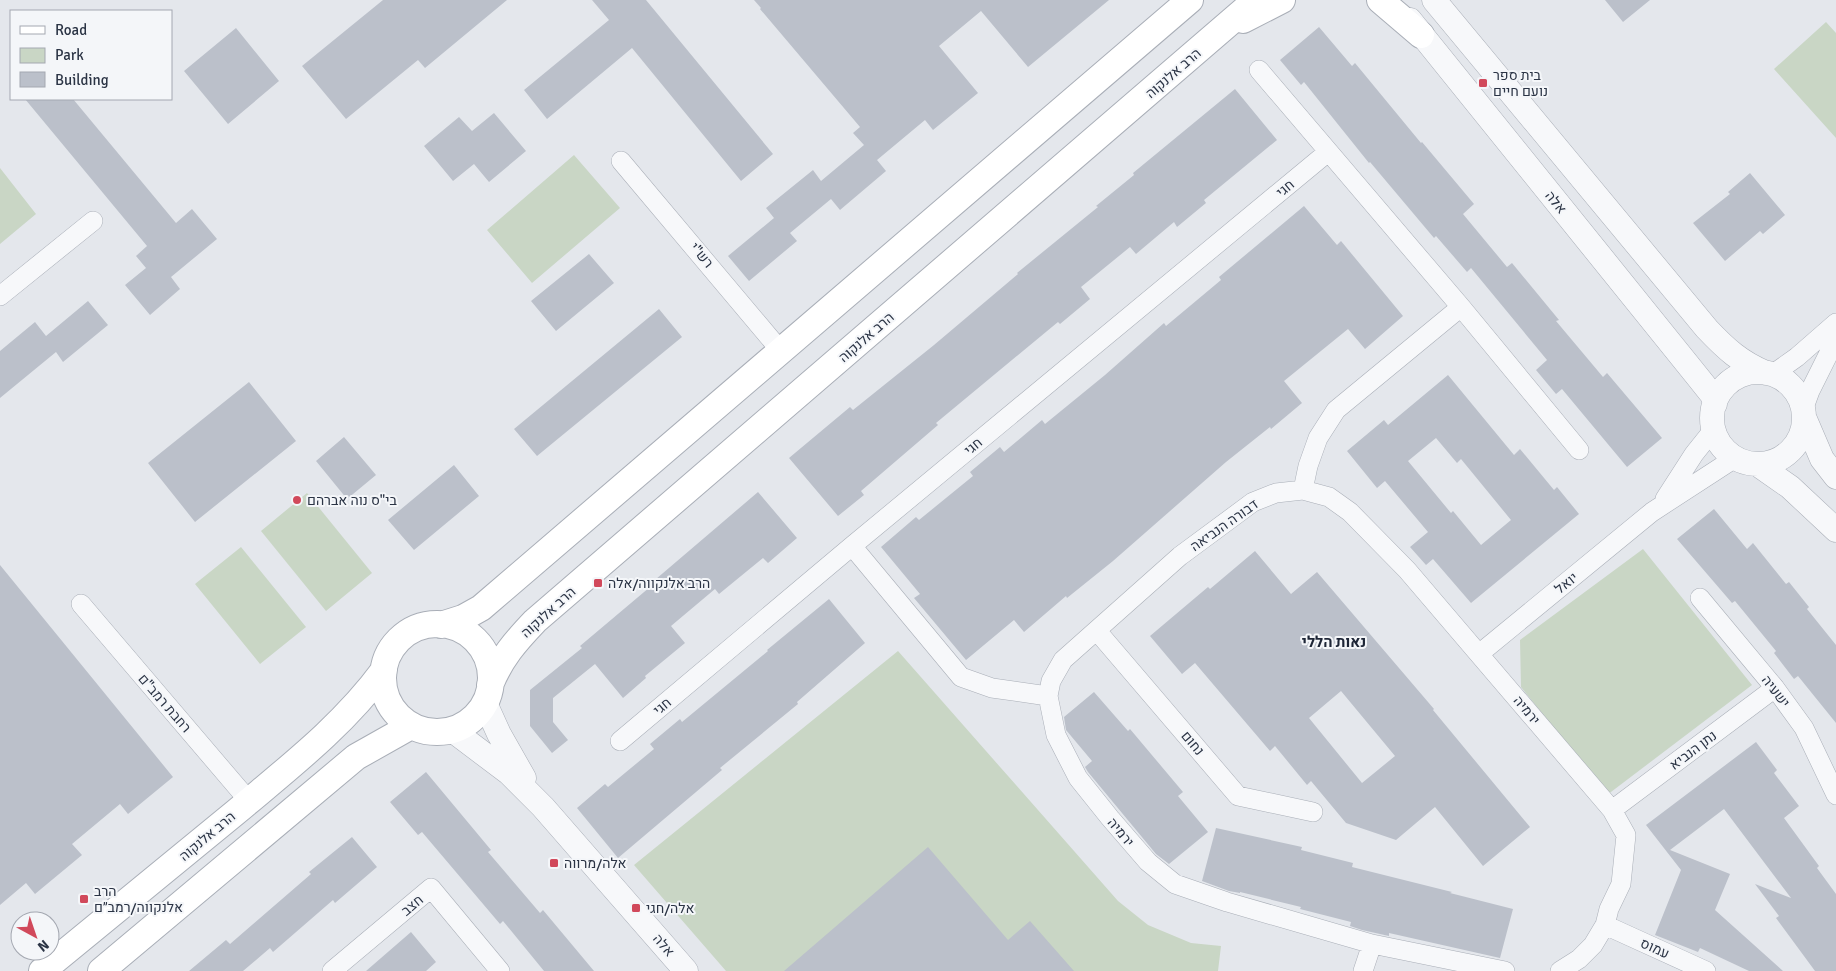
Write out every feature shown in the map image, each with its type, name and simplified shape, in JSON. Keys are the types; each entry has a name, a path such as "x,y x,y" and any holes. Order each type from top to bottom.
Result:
{"main road":[{"path":"441,625 463,618 481,608 1190,0"},
{"name":"הרב אלנקוה","path":"487,694 506,653 536,622 1256,0"},
{"path":"1218,34 1282,0"},
{"path":"1380,0 1421,35"},
{"path":"425,626 450,626 465,633 479,644 490,668 487,694 473,718 466,723 452,730 426,731 411,726 398,716 388,702 384,687 384,670 392,648 403,636 425,626"},
{"name":"הרב אלנקוה","path":"42,971 316,744 365,696 384,670"},
{"path":"101,971 349,763 384,740 411,726"}],"street":[{"name":"אלה","path":"1396,0 1421,35 1698,376 1713,396 1715,404"},
{"path":"1434,0 1707,329 1729,352 1753,367 1786,381 1792,386 1800,399 1822,459 1836,477"},
{"path":"1259,70 1579,450"},
{"name":"חגי","path":"620,741 852,546 1328,152"},
{"name":"רש\"י","path":"621,161 780,350"},
{"path":"0,296 93,221"},
{"path":"1303,490 1308,466 1318,438 1336,410 1461,308"},
{"path":"1836,323 1797,357 1769,374 1751,373 1736,378 1725,387 1715,404 1712,414 1714,429 1719,443 1790,486 1836,530"},
{"path":"1746,461 1780,459 1792,450 1800,436 1810,391 1836,339"},
{"name":"יואל","path":"1480,654 1652,512 1673,488 1694,454 1714,429"},
{"name":"יואל","path":"1652,512 1746,461"},
{"name":"דבורה הנביאה","path":"1048,696 1051,681 1063,660 1180,556 1253,502 1276,493 1303,490"},
{"name":"ירמיה","path":"1303,490 1329,497 1350,512 1407,570 1612,810 1626,835 1621,884 1609,909 1605,925 1580,959 1560,971"},
{"path":"852,546 962,677 992,688 1048,696"},
{"name":"ישעיה","path":"1700,598 1775,688 1804,728 1836,795"},
{"name":"רחבת רמב\"ם","path":"81,604 249,801"},
{"name":"נחום","path":"1097,631 1238,796 1313,812"},
{"name":"נתן הנביא","path":"1612,810 1775,688"},
{"name":"אלה","path":"487,694 517,768 543,807"},
{"name":"ירמיה","path":"1048,696 1056,735 1078,778 1148,862 1175,884 1227,902 1372,944 1505,971"},
{"name":"אלה","path":"452,730 509,773 543,807 686,971"},
{"name":"חצב","path":"332,971 431,888 500,971"},
{"name":"עמוס","path":"1605,925 1706,971"},
{"path":"1364,971 1372,944"}],"green space":[{"path":"1826,22 1836,33 1836,138 1774,69"},
{"path":"574,155 620,208 532,283 487,230"},
{"path":"0,168 36,214 0,244"},
{"path":"307,493 372,573 326,611 261,531"},
{"path":"241,547 306,627 260,664 195,584"},
{"path":"1643,549 1752,685 1607,795 1521,687 1520,640"},
{"path":"898,651 1118,901 1148,925 1191,943 1221,946 1218,971 726,971 634,865"}],"building":[{"path":"383,0 507,0 425,68 418,60 346,119 302,66"},
{"path":"592,0 646,0 773,154 741,181 632,48 547,119 524,90 609,20"},
{"path":"754,0 1109,0 1028,67 981,11 939,46 978,93 933,130 925,120 877,160 886,171 840,210 831,199 790,233 797,241 749,281 728,256 774,218 766,208 813,170 821,181 864,145 853,133 860,127"},
{"path":"1605,0 1650,0 1623,22"},
{"path":"1319,27 1352,66 1355,63 1474,204 1463,214 1507,267 1512,263 1559,320 1556,321 1603,377 1607,373 1662,438 1627,467 1562,389 1556,394 1536,370 1547,360 1471,268 1467,272 1436,236 1434,238 1369,163 1304,82 1301,85 1280,60"},
{"path":"236,28 279,81 228,124 184,71"},
{"path":"1235,89 1277,140 1204,200 1206,203 1177,227 1174,222 1136,254 1130,247 1081,287 1090,299 1060,324 1058,322 936,423 938,425 861,491 864,495 838,516 789,458 850,407 853,410 934,345 1017,273 1098,207 1096,206 1134,175 1133,173"},
{"path":"26,100 74,100 176,223 192,209 217,239 171,277 180,289 150,315 125,285 146,268 136,256 147,246"},
{"path":"494,113 526,151 489,182 474,164 453,181 424,146 459,117 472,131"},
{"path":"1750,173 1785,215 1763,234 1760,231 1725,261 1693,223 1730,194 1728,192"},
{"path":"1304,206 1337,245 1341,241 1403,316 1365,349 1348,329 1284,381 1302,403 1271,429 1270,427 1226,462 1113,561 1067,598 1066,596 1024,632 1014,620 966,660 914,598 920,594 881,547 916,517 919,520 973,476 970,472 1000,447 1004,452 1042,420 1045,424 1164,323 1166,326 1221,280 1219,277"},
{"path":"589,254 614,283 556,331 531,301"},
{"path":"88,301 108,325 63,362 56,352 0,398 0,351 35,322 46,336"},
{"path":"659,309 682,337 537,456 514,429"},
{"path":"1448,375 1514,455 1520,449 1554,490 1557,487 1579,514 1471,603 1433,559 1426,565 1410,547 1428,532 1385,481 1377,488 1347,451 1384,420 1388,425","holes":["1436,438 1457,463 1461,459 1511,520 1481,545 1453,511 1451,513 1408,461"]},
{"path":"249,382 296,441 195,522 148,463"},
{"path":"344,437 376,475 347,499 316,461"},
{"path":"454,465 479,496 414,550 388,520"},
{"path":"758,492 797,538 768,563 763,558 719,594 715,589 671,626 685,643 645,676 646,678 623,698 595,664 553,698 553,722 568,740 552,753 530,726 530,690 582,648 580,646"},
{"path":"1714,509 1747,549 1753,543 1786,584 1789,582 1809,607 1807,609 1836,645 1836,723 1798,676 1794,679 1774,653 1776,651 1735,601 1732,603 1677,539"},
{"path":"1255,551 1291,594 1317,572 1434,709 1530,827 1483,866 1435,807 1396,840 1346,823 1311,781 1307,785 1275,746 1270,751 1195,663 1182,674 1150,636 1208,587 1210,589","holes":["1341,691 1395,756 1362,783 1309,718"]},
{"path":"0,565 173,777 128,814 120,804 72,844 82,855 35,894 26,883 0,905"},
{"path":"829,599 865,643 797,702 798,704 720,768 722,770 618,858 577,808 605,784 608,787 654,749 650,744 680,719 682,722"},
{"path":"1094,692 1128,731 1130,729 1183,792 1178,796 1208,832 1169,864 1156,854 1088,772 1085,767 1092,761 1066,730 1064,717"},
{"path":"1756,742 1777,770 1774,773 1799,806 1784,818 1819,866 1817,868 1836,894 1836,971 1815,971 1776,918 1779,916 1755,884 1791,898 1724,809 1670,850 1730,874 1715,910 1783,971 1749,971 1700,948 1698,952 1655,935 1681,870 1646,825"},
{"path":"426,772 491,850 488,852 540,913 543,910 594,971 544,971 503,921 500,924 422,832 418,835 390,802"},
{"path":"1216,828 1302,847 1301,850 1353,863 1352,867 1513,909 1500,958 1389,933 1389,936 1362,930 1350,926 1351,922 1300,909 1301,907 1229,891 1202,881"},
{"path":"352,837 377,867 335,903 333,900 273,952 270,948 243,971 189,971 226,940 230,944 311,874 309,872"},
{"path":"928,847 1008,940 1030,921 1074,971 784,971"},
{"path":"411,932 436,962 426,971 366,971"}],"place":[{"name":"בית ספר נועם חיים","path":"1483,83"},
{"name":"בי\"ס נוה אברהם","path":"297,500"},
{"name":"הרב אלנקווה/אלה","path":"598,583"},
{"name":"אלה/מרווה","path":"554,863"},
{"name":"הרב אלנקווה/רמב״ם","path":"84,899"},
{"name":"אלה/חגי","path":"636,908"}],"district":[{"name":"נאות הללי","path":"1334,642"}]}
